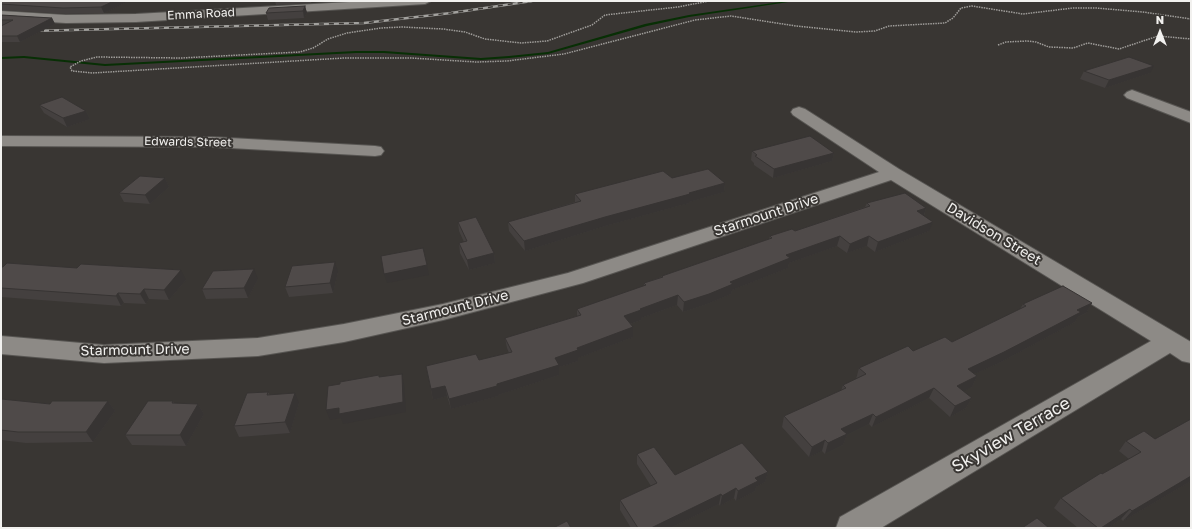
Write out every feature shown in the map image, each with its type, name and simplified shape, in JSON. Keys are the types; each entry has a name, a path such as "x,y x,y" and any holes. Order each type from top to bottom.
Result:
{"street":[{"name":"Emma Road","path":"1,15 66,19 128,18 425,1"},
{"path":"1,11 20,4"},
{"path":"128,18 155,4"},
{"path":"1132,95 1191,118"},
{"name":"Davidson Street","path":"799,112 893,173 1181,348"},
{"name":"Edwards Street","path":"1,141 212,142 375,151"},
{"name":"Starmount Drive","path":"1,345 104,354 258,347 344,333 443,312 575,278 893,173"},
{"name":"Skyview Terrace","path":"852,528 1181,348"}],"path":[{"path":"709,1 678,7 605,15 592,25 572,33 534,42 502,42 479,38 456,30 402,27 360,30 347,33 300,52 181,58 97,57 81,61 70,67 72,71 92,73 344,58 410,58 476,62 507,61 564,54 695,20 731,16 805,27 856,32 875,31 889,26 945,23 953,18 961,8 972,6 1023,14 1073,8 1096,8 1143,12 1191,19"},
{"path":"998,45 1006,42 1031,41 1049,47 1076,48 1082,44 1088,43 1119,49 1158,36 1191,39"}],"building":[{"path":"1,1 114,1 101,7 63,8 1,4"},
{"path":"305,6 303,11 266,13 269,8"},
{"path":"1,15 52,18 17,36 1,36 1,26 13,20 1,20"},
{"path":"1129,57 1154,66 1109,80 1084,71"},
{"path":"62,97 86,111 63,118 39,105"},
{"path":"810,136 834,153 774,169 755,156 757,155 752,151"},
{"path":"708,169 725,183 524,241 508,222 581,201 575,194 663,171 672,178"},
{"path":"140,176 165,178 145,195 119,193"},
{"path":"905,193 926,208 917,211 933,222 878,242 869,236 850,244 840,236 786,255 790,258 730,282 733,284 709,294 684,302 678,295 640,309 641,310 624,316 633,327 555,358 559,365 497,384 497,386 449,399 445,386 431,389 426,366 476,354 479,360 512,352 505,338 581,315 577,309 646,285 644,283 663,277 662,276 772,238 770,236 792,229 795,231 870,206 867,203"},
{"path":"476,217 494,253 467,260 459,243 467,241 458,222"},
{"path":"423,248 427,265 384,274 381,256"},
{"path":"335,262 330,283 285,287 292,266"},
{"path":"7,263 77,268 81,264 181,270 164,290 144,289 140,294 118,293 116,296 1,288 1,267"},
{"path":"254,269 244,288 202,289 213,271"},
{"path":"1063,286 1092,303 1077,310 1081,312 968,369 977,376 957,386 972,398 955,406 934,388 876,417 873,414 841,429 847,434 828,443 825,440 812,447 784,416 846,388 843,385 866,374 859,368 908,346 913,351 945,337 952,342 1026,306 1023,304"},
{"path":"402,374 403,402 339,414 339,408 326,410 328,386 340,384 340,382 379,375 379,377"},
{"path":"268,392 267,395 295,393 285,422 234,426 247,393"},
{"path":"1,399 50,404 52,401 108,401 86,432 18,432 1,430"},
{"path":"148,401 173,401 172,403 198,404 180,435 125,435"},
{"path":"1191,419 1191,476 1132,511 1130,509 1101,528 1098,528 1061,498 1101,473 1102,474 1141,452 1126,441 1144,431 1155,439"},
{"path":"742,443 768,472 755,478 758,481 738,491 736,488 722,496 721,494 651,528 638,528 620,500 657,483 637,454 654,447 675,475"},
{"path":"1037,518 1049,528 1022,528"},
{"path":"567,521 571,528 553,528"}],"waterway":[{"path":"1,58 24,57 105,65 356,52 384,52 481,59 509,57 548,53 646,25 689,16 793,1"}],"railway":[{"path":"29,31 364,23 451,13 532,1"}]}
